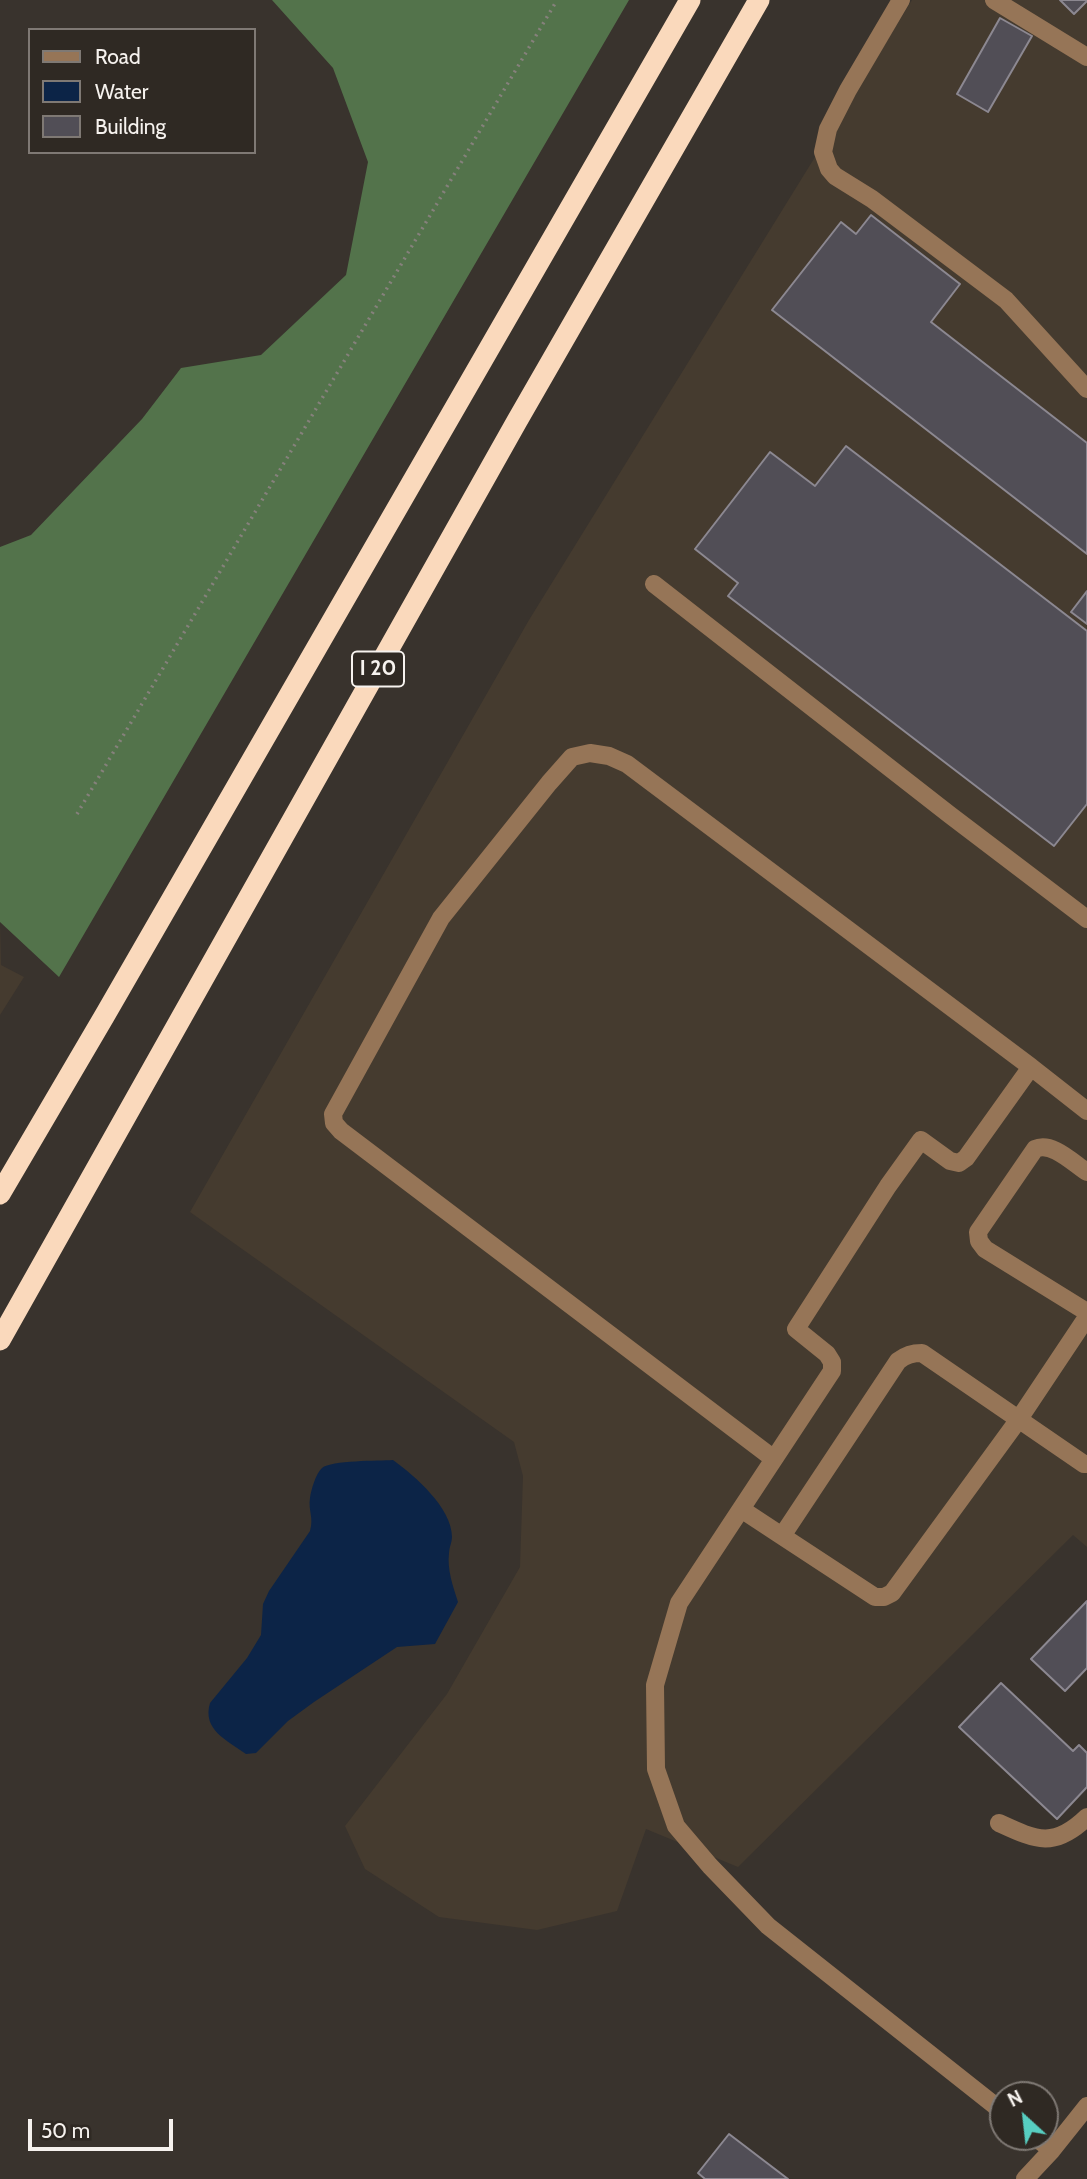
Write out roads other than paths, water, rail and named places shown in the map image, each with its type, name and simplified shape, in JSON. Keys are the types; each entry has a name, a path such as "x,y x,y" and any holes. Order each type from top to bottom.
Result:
{"highway":[{"name":"I 20","path":"0,1194 106,1015 690,0"},
{"name":"I 20","path":"0,1340 523,409 759,0"}],"street":[{"path":"901,0 837,108 825,139 823,152 826,162 832,173 872,199 1006,300 1084,381"},
{"path":"994,0 1087,57"},
{"path":"653,584 1087,919"},
{"path":"774,1459 334,1124 332,1114 441,918 572,757 590,753 609,755 627,764 1087,1111"},
{"path":"989,2101 768,1926 676,1826 656,1769 655,1685 679,1603 832,1371 832,1362 827,1354 796,1329 888,1186 921,1140 950,1161 959,1163 966,1158 1031,1067"},
{"path":"741,1509 875,1597 892,1593 1019,1419 1087,1315 985,1249 979,1241 978,1232 1035,1149 1040,1146 1049,1147 1087,1172"},
{"path":"782,1536 898,1361 905,1356 922,1353 1087,1464"},
{"path":"999,1824 1031,1838 1055,1839 1077,1828 1087,1818"},
{"path":"1059,2141 1087,2106"},
{"path":"1025,2179 1051,2151"}],"water":[{"path":"393,1460 431,1494 446,1515 452,1537 449,1551 450,1572 458,1602 435,1644 397,1647 288,1721 256,1753 246,1754 224,1739 213,1727 208,1712 210,1703 247,1658 261,1635 263,1604 269,1591 310,1531 310,1498 318,1474 327,1465"}]}
